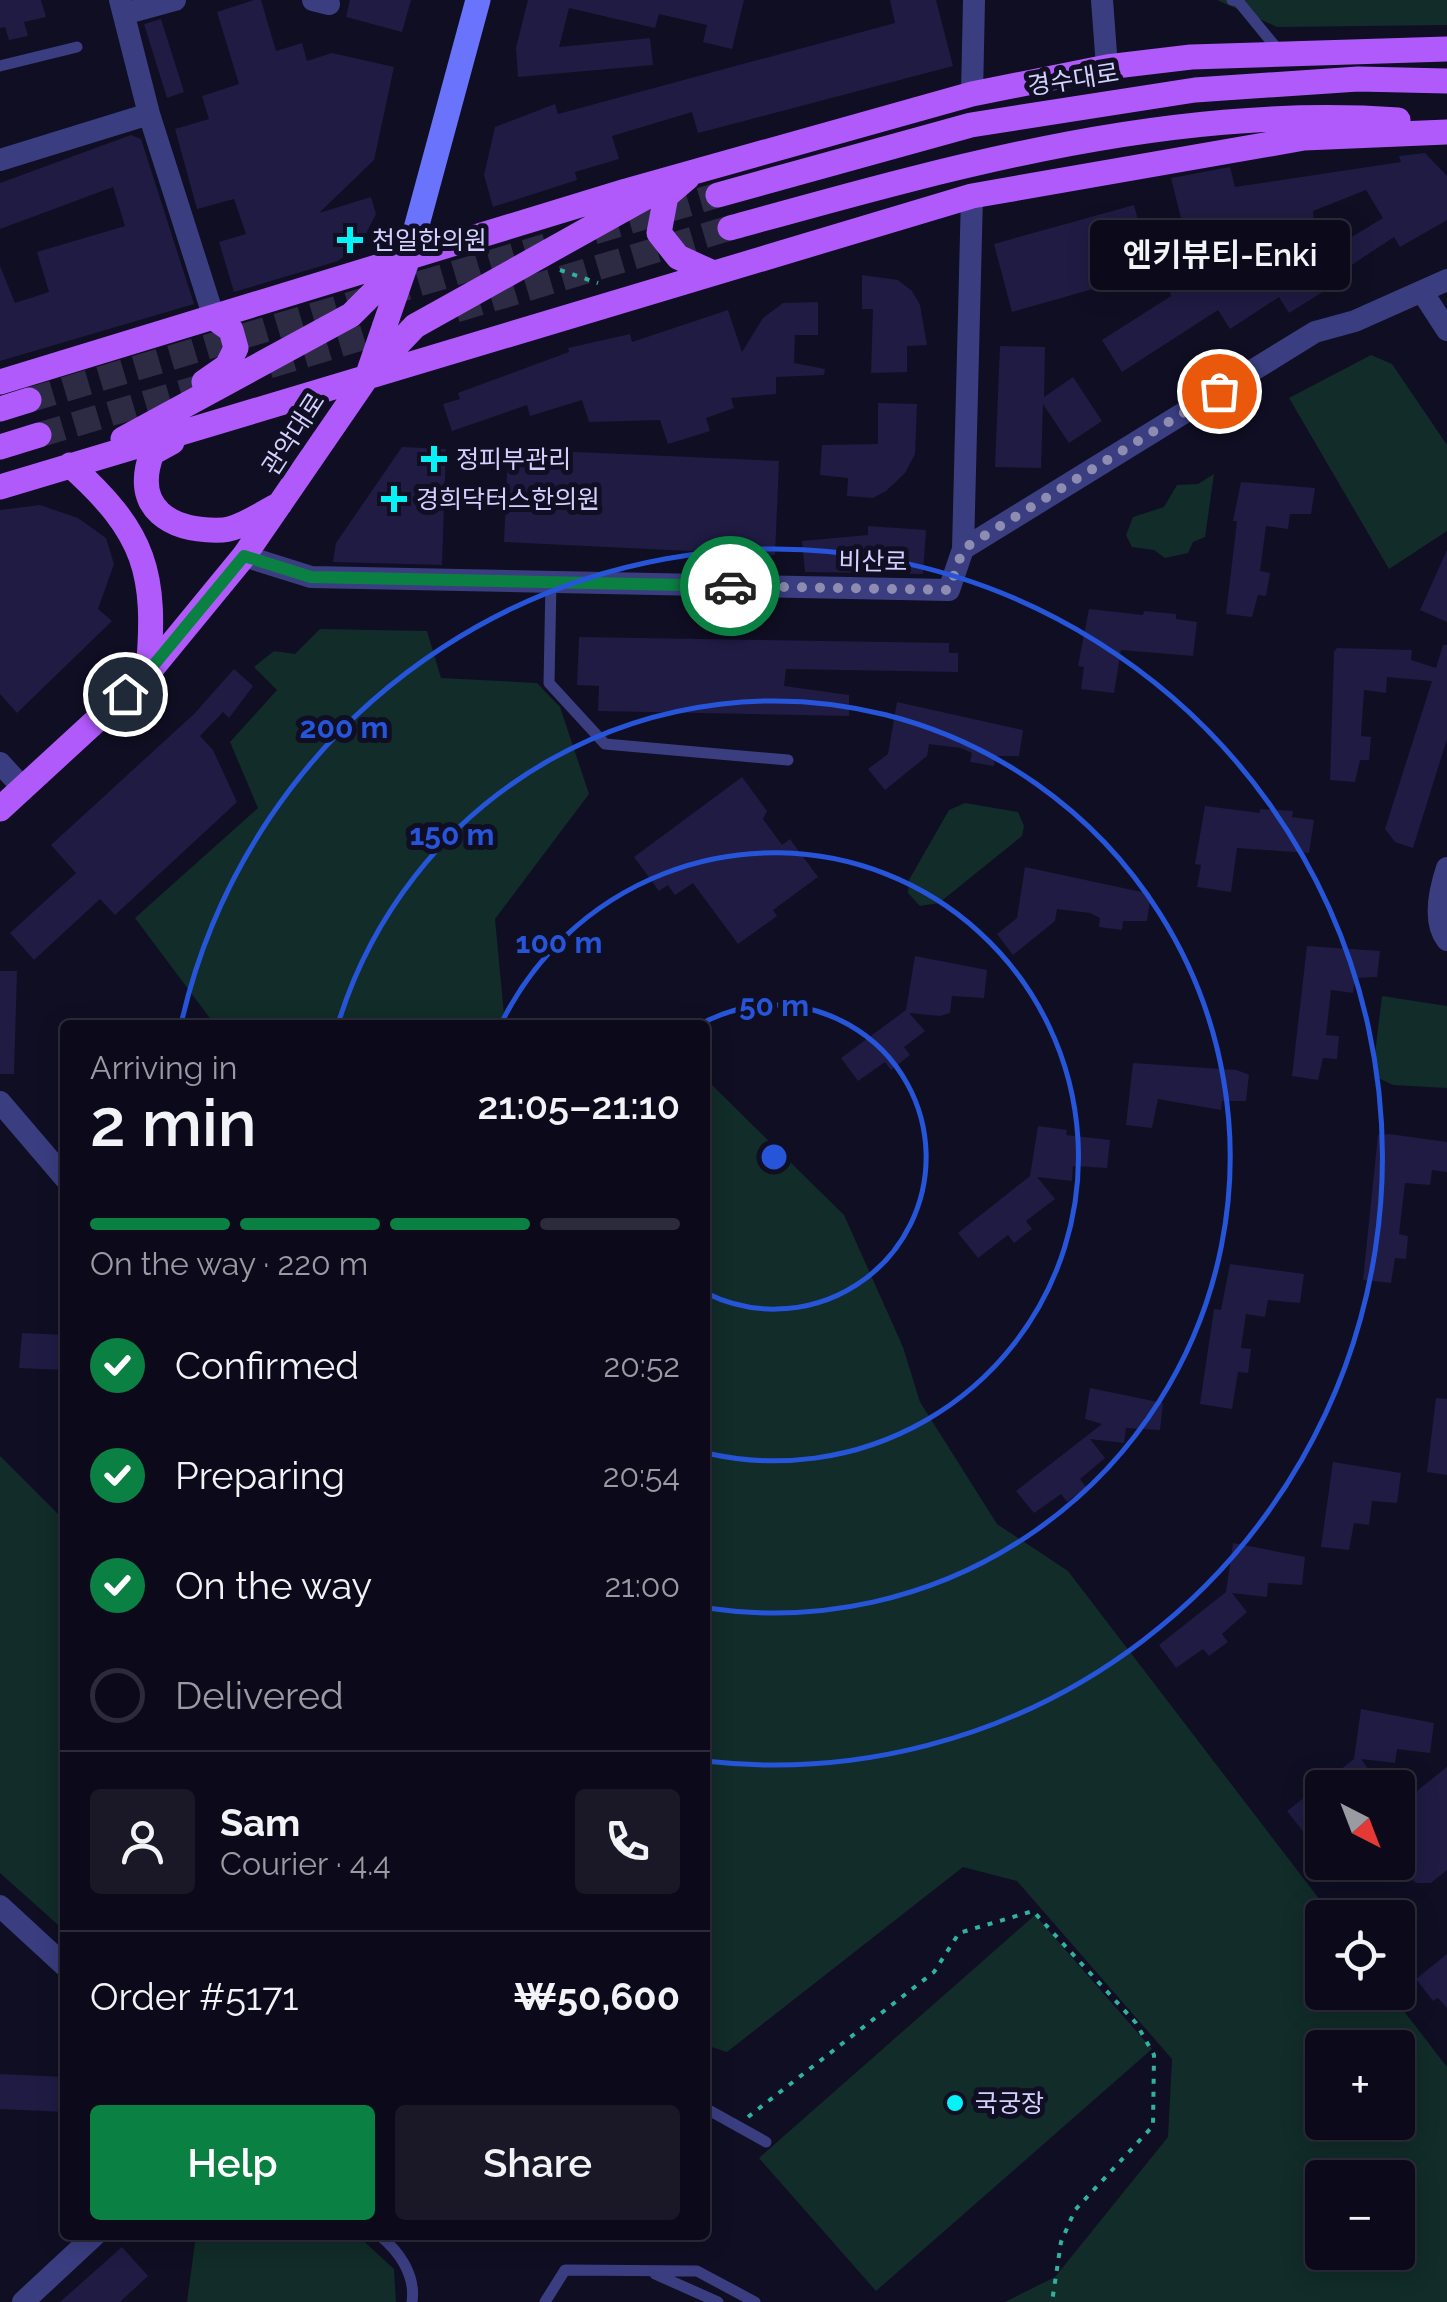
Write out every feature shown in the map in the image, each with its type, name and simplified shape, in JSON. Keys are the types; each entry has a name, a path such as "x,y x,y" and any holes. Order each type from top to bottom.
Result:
{"main road":[{"path":"0,382 695,172 972,94 1107,67 1279,51 1447,49"},
{"name":"경수대로","path":"718,195 971,125 1158,96 1358,79 1447,81"},
{"path":"730,228 970,161 1201,122 1357,117 1447,124"},
{"path":"0,486 70,465 186,421 367,377 972,196 1304,138 1447,132"},
{"path":"695,172 666,196 659,233 678,257 711,272"},
{"path":"367,377 414,326 548,248 695,172"},
{"path":"284,502 226,530 170,524 147,500 144,472 152,453 186,421 351,315 408,258"},
{"name":"관악대로","path":"0,809 148,672 284,502 367,377 408,258"},
{"path":"186,421 200,384 228,366 236,348 231,330 214,318"},
{"path":"0,409 29,400"},
{"path":"0,447 39,435"},
{"path":"70,465 102,494 139,547 154,608 148,672"}],"street":[{"path":"175,0 122,7 149,114 214,318"},
{"name":"관악대로","path":"408,258 478,0"},
{"path":"972,94 974,0"},
{"path":"1102,0 1107,67"},
{"path":"1,156 149,114"},
{"path":"963,549 972,196"},
{"path":"963,549 1315,332 1423,294 1447,280"},
{"path":"1423,294 1447,330"},
{"name":"비산로","path":"244,556 311,577 949,590 963,549"},
{"path":"0,763 23,788"},
{"path":"1447,868 1439,890 1440,932 1447,940"},
{"path":"0,1102 60,1172"},
{"path":"0,1906 60,1961"},
{"path":"23,2302 90,2240"}],"lane":[{"path":"1232,0 1238,1 1279,51"},
{"path":"0,66 77,48"},
{"path":"551,582 549,683 605,744 788,760"},
{"path":"710,2111 766,2142"},
{"path":"386,2240 398,2249 414,2288 412,2302"},
{"path":"545,2302 565,2270 696,2271 755,2302"},
{"path":"647,2271 718,2302"}],"path":[{"path":"556,268 610,287"},
{"path":"737,2126 934,1972 959,1933 1033,1911 1136,2023 1154,2055 1153,2126 1075,2210 1061,2242 1052,2302"}],"green space":[{"path":"1217,0 1447,0 1447,25 1277,27"},
{"path":"1371,355 1392,364 1447,445 1447,531 1389,569 1289,398"},
{"path":"1214,474 1205,537 1193,542 1188,553 1165,558 1154,550 1132,547 1126,535 1133,517 1164,507 1177,485 1198,484"},
{"path":"320,629 427,631 441,678 537,683 560,707 589,794 495,919 505,1020 211,1020 135,918 258,808 230,742 277,690 254,667 274,651 295,654"},
{"path":"965,803 1018,812 1024,826 1022,836 939,903 920,906 908,893 909,880 949,810"},
{"path":"1382,996 1447,1006 1447,1088 1393,1085 1378,1078 1374,1062"},
{"path":"710,1083 844,1215 903,1347 920,1402 997,1524 1068,1571 1320,1900 1305,1900 1305,2010 1403,2010 1447,2067 1447,2302 1005,2302 1055,2277 1168,2137 1172,2059 1017,1881 963,1867 727,2052 710,2047"},
{"path":"0,1456 60,1516 60,1927 0,1873"},
{"name":"국궁장","path":"1035,1915 1152,2049 876,2291 759,2158"},
{"path":"195,2240 362,2240 394,2269 396,2302 187,2302"}],"building":[{"path":"0,0 41,0 46,17 24,22 28,36 9,40 5,27 0,28"},
{"path":"261,0 276,51 302,43 307,61 332,53 394,67 374,160 319,213 371,197 376,214 361,243 338,261 234,292 219,242 246,234 234,199 197,209 175,129 209,119 202,96 239,84 217,12"},
{"path":"350,0 411,0 402,32 346,17"},
{"path":"528,0 744,0 732,49 703,42 707,25 659,14 655,28 569,8 559,47 650,38 653,65 518,77 516,48"},
{"path":"890,0 936,0 953,66 698,133 692,112 612,136 619,159 575,172 577,180 493,207 484,175 495,127 555,104 558,114 895,23"},
{"path":"161,19 184,92 167,98 144,24"},
{"path":"131,135 141,139 194,304 0,361 0,266 15,303 49,292 37,252 125,226 113,187 0,229 0,183"},
{"path":"1425,153 1447,176 1447,220 1400,247 1394,237 1344,270 1348,276 1289,313 1279,297 1230,329 1218,310 1122,372 1102,340 1171,296 1164,269 1012,312 994,244 1134,205 1144,244 1185,234 1171,178 1230,167 1235,187 1401,162 1399,156","holes":["1366,190 1383,218 1317,258 1313,211"]},
{"path":"862,275 898,280 912,291 920,305 927,345 907,346 907,372 871,373 873,309 862,309"},
{"path":"818,302 818,335 795,335 794,363 825,369 824,375 776,377 776,394 731,398 734,408 706,418 710,431 668,444 660,420 589,422 582,400 530,416 527,405 452,431 443,404 460,399 458,393 569,352 568,348 630,334 632,342 728,310 742,352 763,318 783,303"},
{"path":"1000,346 1045,347 1044,397 1073,377 1102,421 1069,443 1043,404 1041,468 995,467"},
{"path":"878,403 917,404 915,454 905,473 886,491 873,498 847,496 848,478 820,475 822,445 878,444"},
{"path":"402,447 446,449 442,565 333,562 336,543"},
{"path":"508,449 779,461 775,555 504,542"},
{"path":"1241,482 1315,488 1311,514 1290,514 1288,529 1266,526 1260,571 1270,573 1266,596 1258,595 1252,617 1226,614 1237,521 1233,521"},
{"path":"40,505 78,518 106,538 114,564 98,609 112,621 17,713 0,694 0,510"},
{"path":"868,526 926,530 923,574 805,572 802,541 868,535"},
{"path":"1447,550 1447,622 1420,610"},
{"path":"1089,609 1176,614 1176,619 1197,622 1193,656 1121,650 1114,693 1081,689 1084,667 1078,666"},
{"path":"579,637 949,643 949,653 958,653 958,672 786,669 784,686 849,695 849,716 598,711 599,686 577,685"},
{"path":"1443,645 1447,645 1447,739 1413,848 1395,842 1385,829 1432,681 1387,677 1386,693 1364,690 1361,736 1371,737 1369,760 1360,760 1355,782 1330,780 1334,652 1337,648 1412,650 1411,660 1436,668"},
{"path":"234,669 253,686 229,718 223,712 200,736 213,750 237,802 115,915 100,899 34,960 10,933 76,873 51,845 194,714"},
{"path":"897,702 1023,730 1019,756 995,756 994,766 970,762 972,753 961,748 929,744 927,756 885,790 868,769 888,754"},
{"path":"742,777 767,811 763,819 782,845 790,839 818,877 773,910 777,916 738,944 693,883 675,895 668,885 659,891 634,857"},
{"path":"1205,806 1260,813 1260,809 1293,811 1292,817 1314,820 1309,853 1237,848 1231,892 1197,887 1201,865 1195,864"},
{"path":"1025,867 1151,894 1147,921 1123,921 1122,930 1099,927 1100,918 1090,913 1057,909 1055,921 1013,955 997,934 1017,918"},
{"path":"1307,946 1380,951 1377,977 1355,978 1353,993 1331,990 1326,1035 1339,1036 1337,1059 1323,1058 1318,1080 1292,1076"},
{"path":"915,956 987,970 984,998 952,996 950,1013 940,1016 909,1013 925,1031 904,1047 910,1055 891,1070 885,1062 858,1081 841,1058 906,1010"},
{"path":"0,971 17,971 14,1074 0,1074"},
{"path":"1133,1063 1237,1070 1249,1075 1246,1101 1222,1101 1221,1110 1158,1099 1152,1128 1126,1125"},
{"path":"1038,1126 1067,1130 1066,1135 1110,1140 1107,1168 1073,1166 1072,1181 1037,1177 1055,1199 1026,1221 1032,1229 1014,1243 1008,1235 978,1258 958,1233 1030,1176"},
{"path":"1378,1135 1447,1142 1447,1172 1432,1170 1430,1185 1405,1183 1399,1234 1408,1236 1406,1259 1395,1258 1391,1283 1363,1280"},
{"path":"1230,1264 1304,1274 1300,1303 1268,1300 1265,1317 1246,1314 1241,1348 1251,1349 1248,1373 1238,1372 1232,1409 1200,1404 1214,1309 1221,1310"},
{"path":"22,1333 60,1335 60,1370 19,1368"},
{"path":"1090,1388 1163,1403 1160,1430 1126,1428 1124,1443 1090,1439 1105,1458 1080,1479 1086,1487 1067,1502 1061,1494 1034,1513 1016,1491 1102,1424 1085,1419"},
{"path":"1436,1398 1447,1399 1447,1475 1427,1472"},
{"path":"1333,1462 1401,1473 1397,1503 1372,1501 1369,1525 1354,1523 1349,1550 1321,1547"},
{"path":"1233,1543 1305,1557 1302,1585 1268,1583 1267,1597 1232,1593 1247,1612 1222,1634 1228,1642 1209,1656 1203,1649 1176,1668 1159,1645 1226,1592"},
{"path":"1361,1709 1434,1723 1430,1753 1397,1749 1395,1763 1361,1759 1369,1770 1340,1770 1354,1759"},
{"path":"1447,1767 1447,1870 1431,1883 1413,1880 1415,1792"},
{"path":"1305,1797 1305,1834 1287,1811"},
{"path":"1447,1954 1447,2008 1438,1998 1433,2001 1416,1979"},
{"path":"0,2074 60,2077 60,2112 0,2109"},
{"path":"122,2247 148,2276 120,2302 60,2302"}],"tunnel":[{"path":"594,232 718,195"},
{"path":"456,310 730,228"},
{"path":"29,400 546,246"},
{"path":"269,366 398,327"},
{"path":"39,435 217,382"}],"way so far":[{"path":"730,586 949,590 963,549 1219,391"}],"place":[{"name":"천일한의원","path":"350,240"},
{"name":"엔키뷰티-Enki","path":"1219,391"},
{"name":"정피부관리","path":"434,459"},
{"name":"경희닥터스한의원","path":"394,499"},
{"name":"국궁장","path":"955,2103"}],"route":[{"path":"125,694 148,672 244,556 311,577 730,586"}]}
